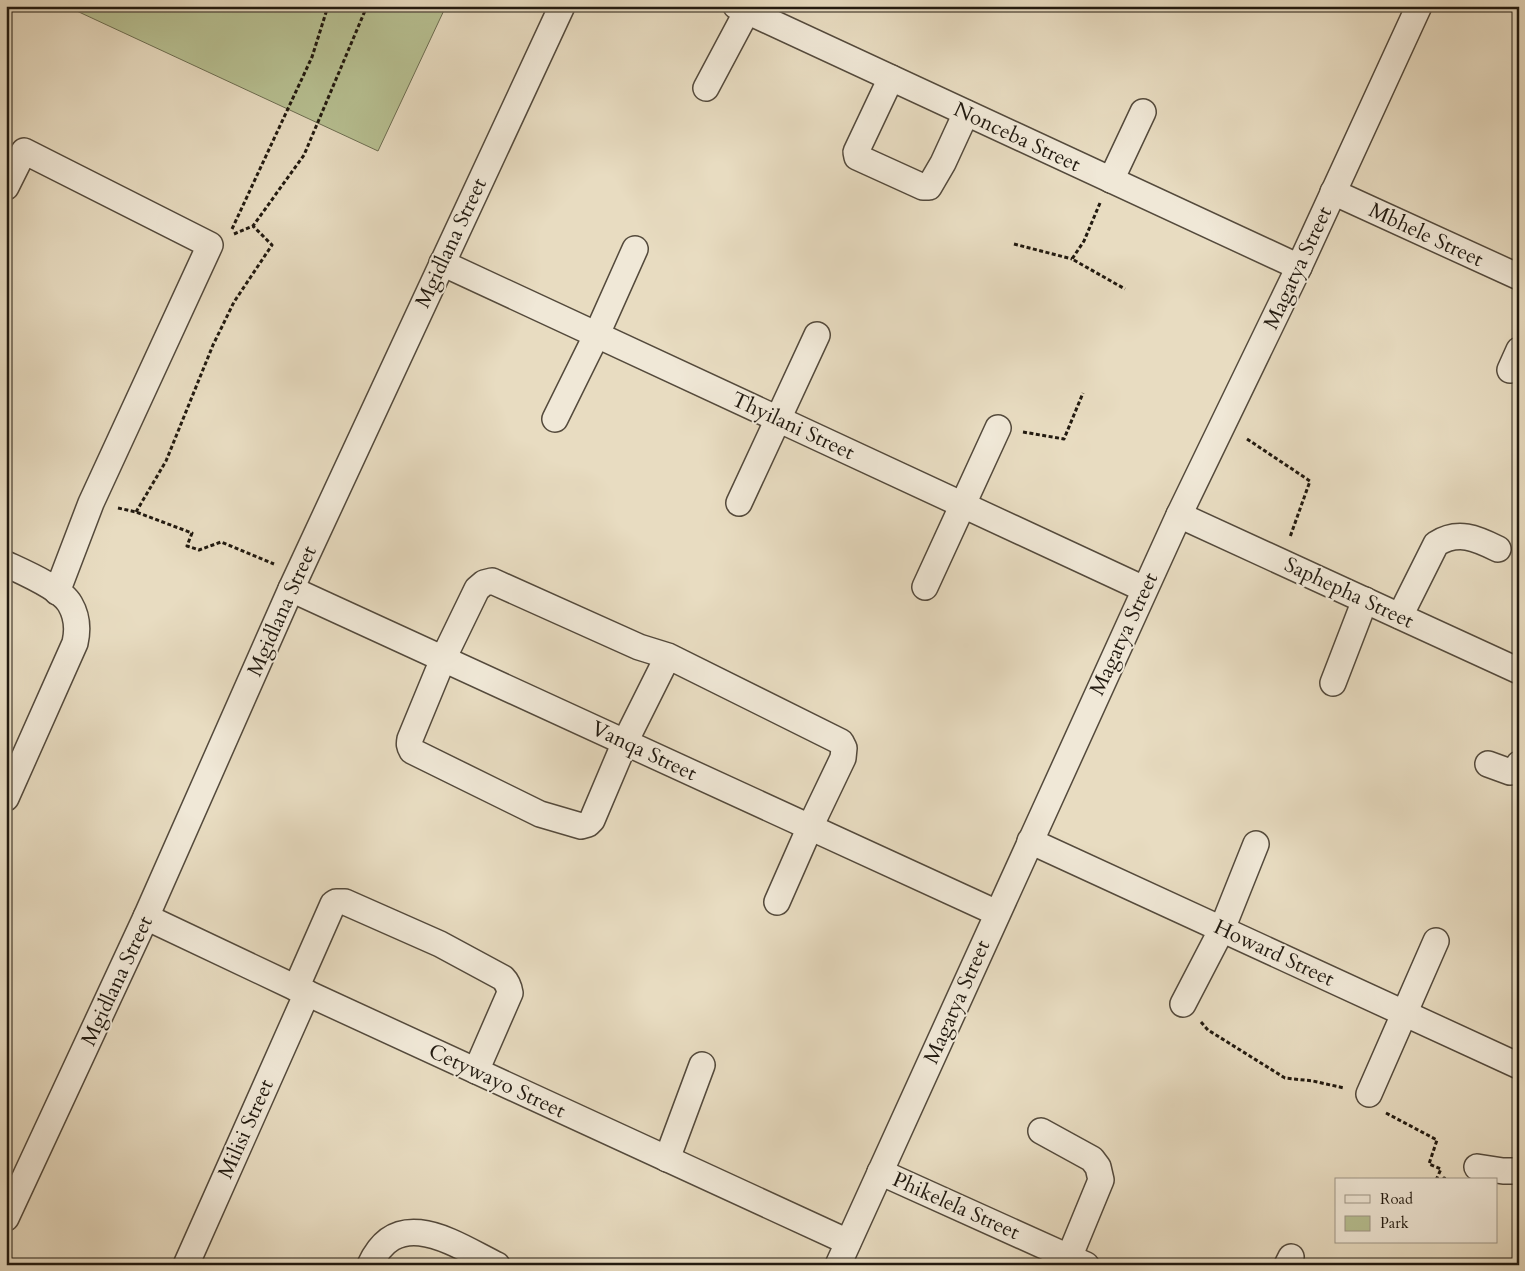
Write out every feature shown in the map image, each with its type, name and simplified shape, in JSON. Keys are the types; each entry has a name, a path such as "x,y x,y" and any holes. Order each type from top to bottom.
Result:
{"street":[{"name":"Mgidlana Street","path":"6,1218 146,917 291,589 562,6"},
{"name":"Magatya Street","path":"838,1265 1178,515 1299,267 1419,6"},
{"name":"Nonceba Street","path":"744,8 1299,267"},
{"path":"706,88 744,8"},
{"path":"891,78 856,152 858,157 923,187 929,187 943,163 966,113"},
{"path":"1111,180 1143,112"},
{"path":"6,187 24,150 210,245 91,503 57,592"},
{"name":"Mbhele Street","path":"1333,192 1519,277"},
{"path":"555,419 635,249"},
{"name":"Thyilani Street","path":"442,263 1144,589"},
{"path":"739,503 817,335"},
{"path":"925,587 998,428"},
{"name":"Saphepha Street","path":"1178,515 1519,671"},
{"path":"1400,616 1436,544 1445,538 1458,536 1480,540 1498,548"},
{"path":"6,798 75,643 77,631 75,614 69,602 34,576 10,573"},
{"path":"668,656 625,742 592,820 588,824 581,826 540,814 412,750 409,743 443,659 477,589 484,583 492,581 640,646 668,656 841,742 844,748 843,758 777,902"},
{"name":"Vanqa Street","path":"291,589 997,913"},
{"path":"1333,683 1365,600"},
{"path":"1488,764 1510,772 1516,769 1519,764"},
{"name":"Howard Street","path":"1030,841 1519,1066"},
{"path":"1183,1004 1222,929 1256,844"},
{"name":"Milisi Street","path":"186,1265 301,991 333,904 345,902 440,944 502,978 508,984 510,993 476,1071"},
{"name":"Cetywayo Street","path":"146,917 301,991 848,1242"},
{"path":"1369,1094 1436,941"},
{"path":"667,1158 702,1065"},
{"path":"1041,1131 1092,1159 1098,1167 1101,1180 1074,1262"},
{"path":"1477,1167 1503,1171 1519,1170"},
{"name":"Phikelela Street","path":"880,1172 1074,1262"},
{"path":"370,1265 374,1256 384,1244 402,1233 413,1231 434,1235 497,1265"}],"path":[{"path":"328,6 312,57 228,237 253,226 304,155 367,6"},
{"path":"1072,259 1084,241 1111,180"},
{"path":"136,512 166,461 213,345 234,302 272,245 253,226"},
{"path":"1014,244 1072,259 1126,289"},
{"path":"998,428 1064,438 1084,393"},
{"path":"1223,423 1310,481 1281,562"},
{"path":"91,503 136,512 192,533 186,546 199,550 221,542 276,565 291,589"},
{"path":"1183,1004 1208,1030 1285,1078 1313,1080 1369,1094 1373,1106 1437,1140 1429,1164 1441,1169 1437,1178"}],"green space":[{"path":"66,6 446,6 378,151"}]}
